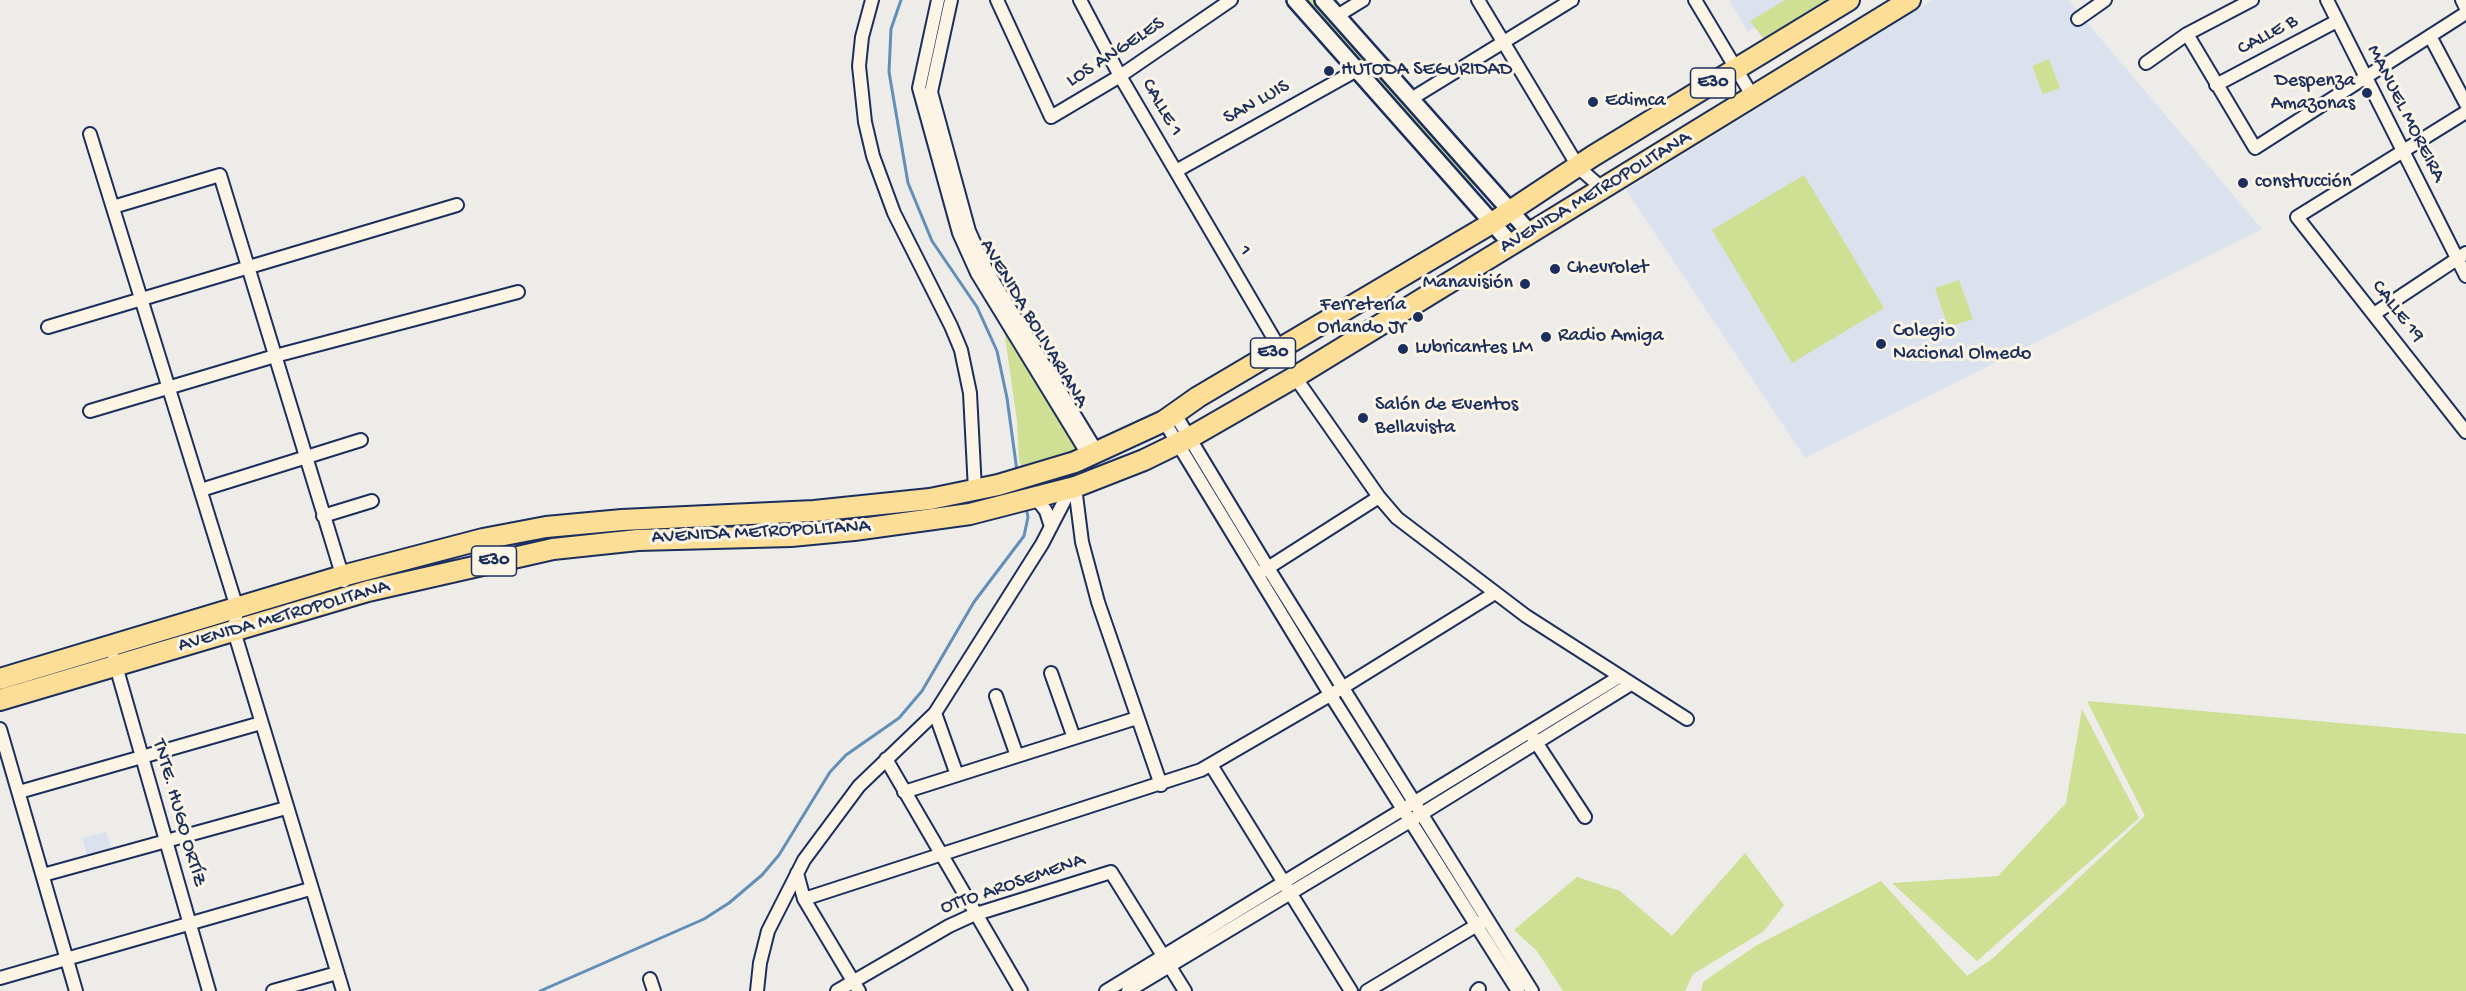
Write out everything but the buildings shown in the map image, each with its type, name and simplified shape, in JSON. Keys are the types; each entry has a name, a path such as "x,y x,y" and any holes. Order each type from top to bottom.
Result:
{"highway":[{"name":"AVENIDA METROPOLITANA","path":"1579,168 1593,156 1849,0"},
{"name":"AVENIDA METROPOLITANA","path":"0,700 349,596 553,549 638,540 791,536 854,530 1003,507 1073,487 1183,441 1295,377 1910,0"},
{"name":"E30","path":"0,679 342,576 483,539 546,527 814,511 930,499 1027,477 1093,454 1170,417 1579,168"},
{"path":"675,518 675,539"}],"street":[{"path":"872,0 862,37 859,66 865,122 873,156 894,213 947,316 961,350 970,393 975,490"},
{"name":"AVENIDA BOLIVARIANA","path":"938,0 919,88 959,233 976,273 1093,454"},
{"name":"AVENIDA BOLIVARIANA","path":"951,0 931,92 969,231 987,271 1093,454"},
{"name":"LOS ANGELES","path":"997,0 1051,117 1120,76 1232,0"},
{"name":"CALLE 1","path":"1080,0 1120,76 1176,171"},
{"path":"1295,0 1512,244"},
{"path":"1323,0 1530,233"},
{"path":"1338,16 1363,0"},
{"path":"1478,0 1579,168 1603,189"},
{"path":"1411,99 1572,0"},
{"path":"1695,0 1753,97"},
{"path":"2078,19 2105,0"},
{"path":"2146,63 2187,34 2252,0"},
{"name":"MANUEL MOREIRA","path":"2327,0 2401,151 2461,256 2466,276"},
{"path":"2462,0 2466,8"},
{"path":"2187,34 2255,148 2466,13"},
{"name":"CALLE B","path":"2216,85 2337,21"},
{"path":"2430,36 2466,104"},
{"name":"SAN LUIS","path":"1176,171 1357,70"},
{"path":"2401,151 2466,112"},
{"path":"90,134 237,608 234,631 310,889 343,991"},
{"name":"CALLE 19","path":"2401,151 2297,217 2466,432"},
{"name":"1","path":"1176,171 1280,349"},
{"path":"113,207 220,175 349,596"},
{"path":"48,327 457,205"},
{"path":"2374,314 2461,256"},
{"path":"90,411 275,356 518,292"},
{"path":"1295,377 1379,497 1405,524 1495,593 1619,677 1687,719"},
{"path":"1170,417 1262,571 1330,694 1412,813"},
{"path":"201,490 361,440"},
{"path":"757,991 760,963 768,931 797,873 841,807 886,759 935,713 1052,527 1073,487"},
{"path":"1073,487 1079,527 1091,575 1161,785"},
{"path":"1262,571 1379,497"},
{"path":"1034,498 1046,511 1052,527"},
{"path":"323,516 372,501"},
{"path":"1262,571 1342,688 1412,813 1480,923 1518,991"},
{"path":"804,899 1161,785 1211,765 1342,688 1495,593"},
{"name":"TNTE. HUGO ORTÍZ","path":"110,646 209,991"},
{"path":"1052,673 1074,738"},
{"path":"1534,737 1619,677"},
{"path":"1106,991 1166,961 1534,737 1631,684"},
{"path":"996,696 1017,756"},
{"path":"935,713 957,775"},
{"path":"904,792 1137,718"},
{"path":"19,792 261,723"},
{"path":"0,729 76,991"},
{"path":"1534,737 1585,817"},
{"path":"886,759 1021,991"},
{"path":"1211,765 1351,991"},
{"path":"43,875 286,808"},
{"name":"OTTO AROSEMENA","path":"837,991 856,986 949,926 976,915 1111,872 1166,961"},
{"path":"797,873 804,899 856,986"},
{"path":"0,978 310,889"},
{"path":"1367,991 1480,923"},
{"path":"1480,923 1533,991"},
{"path":"1128,991 1166,961"},
{"path":"1166,961 1185,991"},
{"path":"273,991 337,972"}],"shaded area":[{"path":"1729,0 1800,0 1748,32"},
{"name":"Colegio Nacional Olmedo","path":"1933,0 2068,0 2262,229 1805,458 1626,190"},
{"path":"106,832 111,848 87,855 82,838"}],"green space":[{"path":"1305,0 1313,0 1475,185 1471,186"},
{"path":"1785,0 1835,0 1766,42 1750,21"},
{"path":"2049,59 2060,88 2043,94 2032,66"},
{"path":"1804,175 1884,308 1792,363 1712,230"},
{"path":"1959,280 1973,319 1948,327 1935,288"},
{"path":"1003,323 1076,449 1022,470 1019,460 1017,421"},
{"path":"2087,701 2466,734 2466,991 1701,991 1703,982 1757,945 1881,881 1967,976 1992,959 2145,816"},
{"path":"2082,709 2139,818 1977,961 1892,883 1998,876 2066,803"},
{"path":"1745,853 1784,905 1764,931 1693,974 1685,991 1563,991 1537,951 1514,930 1577,877 1620,891 1672,936"}],"waterway":[{"path":"901,0 891,29 889,72 908,183 932,241 977,307 997,351 1007,398 1017,471"},
{"path":"540,991 704,919 729,903 762,875 779,855 830,772 846,755 899,718 922,691 974,602 1024,536 1028,517 1026,507"}],"place":[{"name":"HUTODA SEGURIDAD","path":"1329,71"},
{"name":"Despenza Amazonas","path":"2367,93"},
{"name":"Edimca","path":"1593,102"},
{"name":"construcción","path":"2243,183"},
{"name":"Chevrolet","path":"1555,269"},
{"name":"Manavisión","path":"1525,284"},
{"name":"Ferretería Orlando Jr","path":"1418,317"},
{"name":"Radio Amiga","path":"1546,337"},
{"name":"Colegio Nacional Olmedo","path":"1881,344"},
{"name":"Lubricantes LM","path":"1403,349"},
{"name":"Salón de Eventos Bellavista","path":"1363,418"}]}
